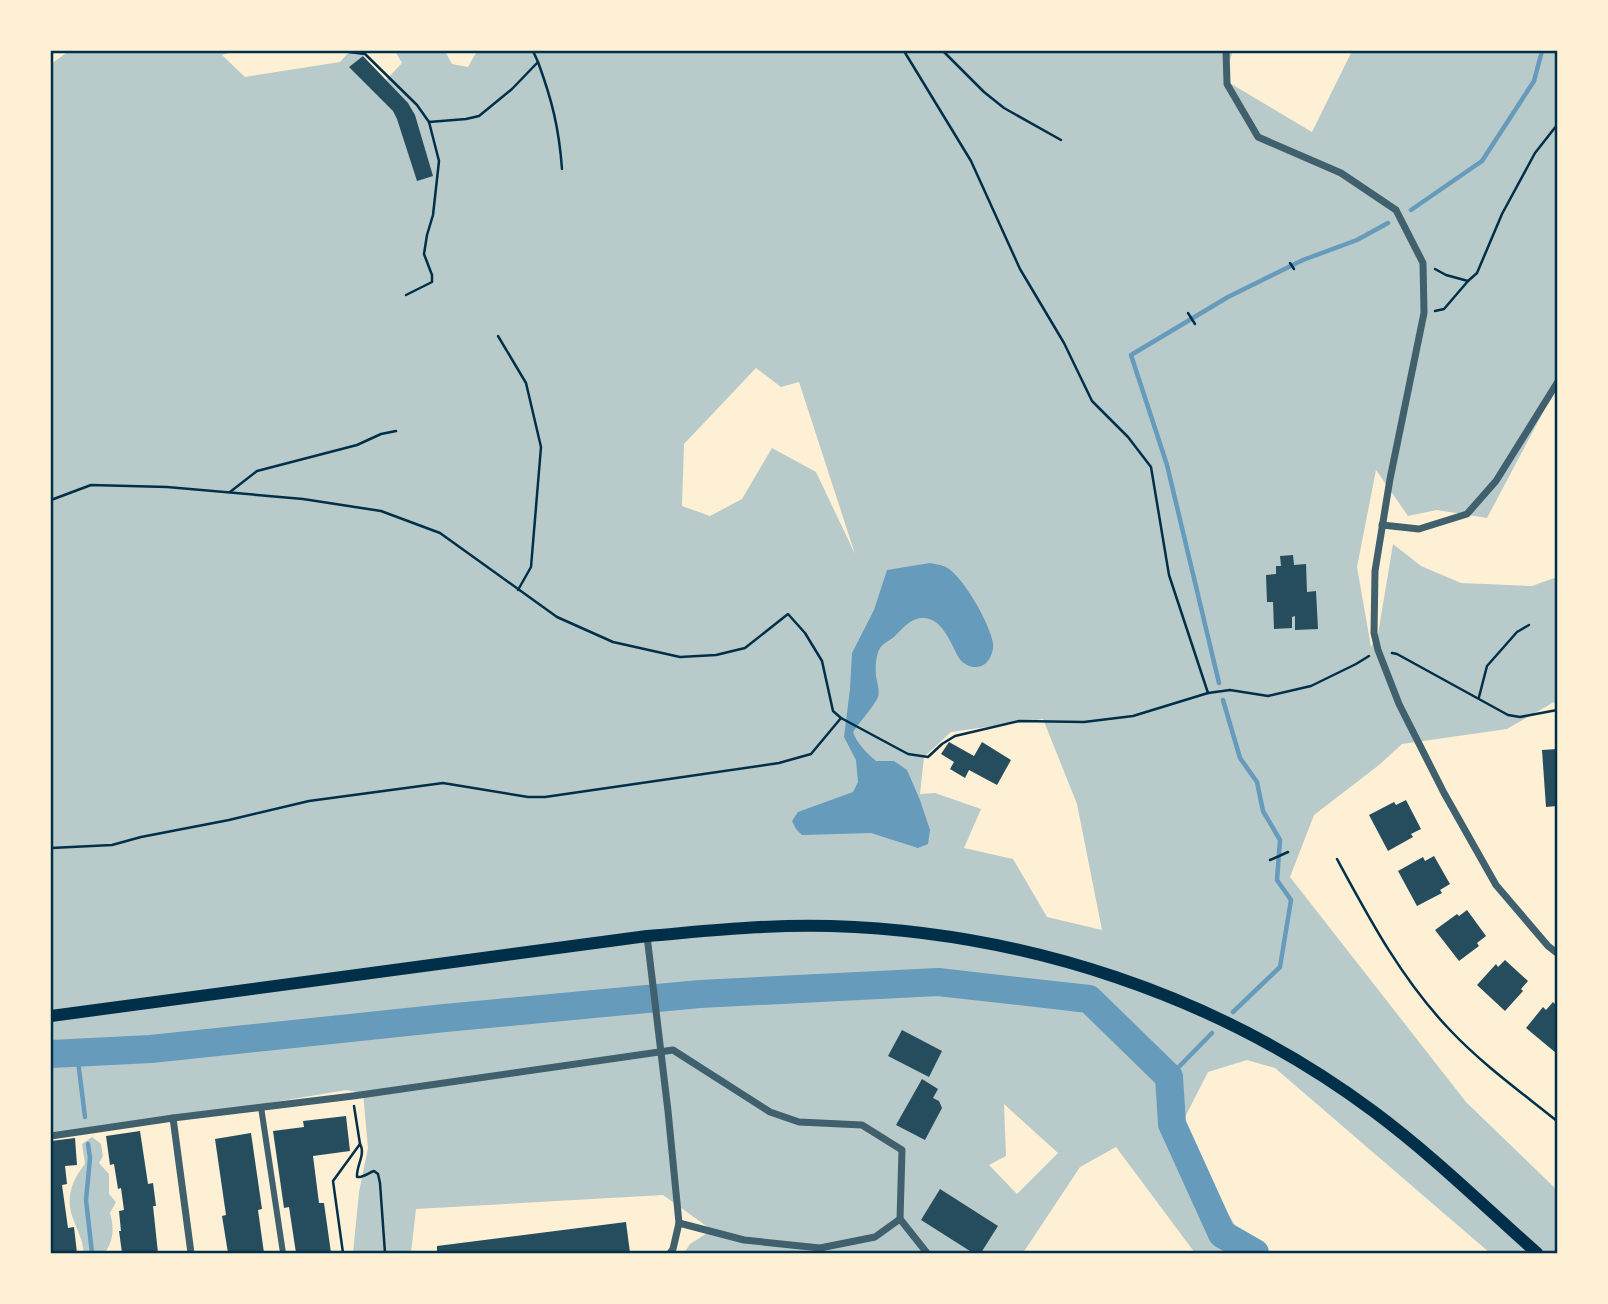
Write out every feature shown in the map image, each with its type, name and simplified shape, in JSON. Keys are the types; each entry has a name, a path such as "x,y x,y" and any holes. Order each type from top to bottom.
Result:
{"main road":[{"path":"51,1016 647,936 778,926 880,928 932,933 1045,955 1124,979 1167,995 1276,1048 1373,1111 1433,1159 1537,1253"}],"street":[{"path":"1226,51 1227,84 1258,137 1341,173 1396,210 1423,263 1424,313 1382,526 1375,571 1374,633 1399,704 1444,793 1496,886 1557,953"},
{"path":"1382,526 1419,528 1467,514 1496,481 1557,383"},
{"path":"647,936 679,1223 670,1253"},
{"path":"51,1136 673,1050 770,1112 799,1122 862,1125 902,1150 901,1220 927,1253"},
{"path":"261,1107 282,1253"},
{"path":"173,1118 191,1253"},
{"path":"679,1223 744,1240 820,1248 875,1237 901,1220"}],"path":[{"path":"533,51 550,94 560,137 562,169"},
{"path":"904,51 971,161 1020,269 1064,343 1092,401 1128,437 1151,467 1169,575 1208,693"},
{"path":"943,51 1004,108 1061,140"},
{"path":"349,52 365,54 417,105 429,122 439,161 433,215 424,254 432,282 406,295"},
{"path":"429,122 479,116 512,89 538,62"},
{"path":"1424,313 1444,309 1477,273 1502,214 1535,153 1557,125"},
{"path":"1290,263 1294,269"},
{"path":"1423,263 1446,275 1468,281"},
{"path":"1188,313 1195,324"},
{"path":"498,336 526,383 541,447 531,567 518,590"},
{"path":"230,492 257,471 357,445 381,434 396,431"},
{"path":"51,500 90,485 167,487 303,499 381,511 440,533 557,617 613,642 680,657 716,655 745,648 788,614 805,633 822,661 833,711 908,754 928,757 955,736 1019,721 1084,722 1133,716 1208,693 1230,690 1268,696 1311,686 1378,650 1397,654 1508,715 1520,718 1557,710"},
{"path":"1479,698 1487,666 1517,632 1529,625"},
{"path":"51,848 112,845 309,801 443,783 528,797 545,797 779,764 811,754 841,718"},
{"path":"1270,860 1288,852"},
{"path":"1337,859 1383,944 1414,988 1479,1059 1557,1121"},
{"path":"353,1096 360,1144 363,1147 357,1177 374,1171 378,1174 385,1253"},
{"path":"342,1253 333,1181 360,1144"}],"shaded area":[{"path":"69,51 237,51 222,55 245,77 340,62 348,51 366,51 349,67 404,100 386,80 402,63 395,51 445,51 452,64 468,67 477,51 1233,51 1223,79 1312,132 1352,51 1557,51 1557,386 1487,518 1437,510 1408,516 1376,470 1357,567 1371,647 1378,634 1393,544 1421,566 1461,583 1532,586 1557,577 1557,714 1554,702 1507,729 1402,744 1314,815 1290,877 1466,1102 1557,1190 1557,1253 1490,1253 1275,1068 1247,1060 1208,1072 1183,1121 1197,1165 1254,1253 1195,1253 1116,1147 1080,1167 1023,1253 981,1253 998,1226 921,1220 973,1253 684,1253 690,1244 712,1230 663,1195 416,1209 411,1253 353,1253 359,1192 368,1148 363,1093 346,1090 51,1136 51,64","holes":["756,368 781,387 799,382 855,554 816,472 772,448 742,499 710,516 682,506 684,444","1043,719 1077,804 1102,930 1047,917 1013,859 964,848 981,809 935,793 920,794 924,757 951,732","1004,1104 1058,1153 1017,1194 989,1165 1006,1156"]},
{"path":"92,1137 101,1144 103,1156 99,1163 109,1174 109,1194 116,1202 110,1213 112,1233 107,1253 84,1253 70,1206 73,1184 85,1164 82,1144"}],"water":[{"path":"930,563 946,567 968,590 991,635 991,656 984,665 968,666 959,658 945,632 935,621 921,618 913,620 879,650 876,659 878,697 853,732 876,761 894,761 907,770 930,830 928,844 918,848 871,833 802,835 792,821 798,812 853,792 858,782 856,760 844,737 852,653 874,610 887,570"}],"building":[{"path":"363,56 408,103 415,115 433,176 417,181 393,111 349,67"},
{"path":"1293,555 1294,565 1306,564 1307,592 1316,591 1318,629 1295,630 1295,616 1292,617 1292,628 1274,629 1273,602 1267,602 1266,575 1276,574 1276,566 1281,566 1280,556"},
{"path":"949,742 974,756 982,742 1011,760 997,785 969,770 965,778 950,769 954,762 941,754"},
{"path":"1557,749 1557,806 1546,807 1542,750"},
{"path":"1406,800 1421,829 1411,834 1413,837 1388,851 1369,815 1394,802 1396,805"},
{"path":"1434,856 1450,884 1440,890 1442,893 1417,906 1398,871 1423,857 1425,861"},
{"path":"1467,910 1486,936 1477,943 1479,946 1459,961 1435,930"},
{"path":"1505,960 1528,981 1521,989 1523,991 1505,1011 1477,985 1496,964 1498,967"},
{"path":"1553,1002 1557,1006 1556,1053 1526,1028 1543,1007 1546,1010"},
{"path":"902,1030 942,1051 929,1077 888,1056"},
{"path":"922,1079 938,1089 933,1098 939,1101 942,1108 925,1140 896,1125"},
{"path":"346,1116 350,1151 313,1156 319,1203 324,1203 331,1253 296,1253 289,1207 284,1208 273,1131 304,1127 303,1121"},
{"path":"140,1131 148,1184 153,1183 158,1253 122,1253 119,1211 124,1210 121,1188 118,1189 114,1164 110,1165 106,1136"},
{"path":"251,1133 262,1209 258,1210 264,1253 228,1253 222,1216 226,1215 215,1139"},
{"path":"75,1138 77,1165 65,1166 67,1184 62,1185 68,1228 74,1227 77,1253 51,1253 51,1141"},
{"path":"940,1189 998,1226 981,1253 973,1253 921,1220"},
{"path":"626,1222 630,1253 437,1253 437,1246"}],"waterway":[{"path":"1411,210 1482,161 1534,81 1542,51"},
{"path":"1219,683 1167,465 1131,355 1228,297 1303,260 1357,240 1388,223"},
{"path":"1223,700 1240,758 1257,782 1263,811 1280,840 1277,880 1291,900 1280,967 1233,1012"},
{"path":"51,1054 151,1049 700,994 938,982 1089,999 1169,1077 1172,1124 1222,1234 1255,1253"},
{"path":"1169,1077 1212,1033"},
{"path":"77,1053 85,1117"},
{"path":"88,1144 90,1158 86,1200 92,1253"}]}
